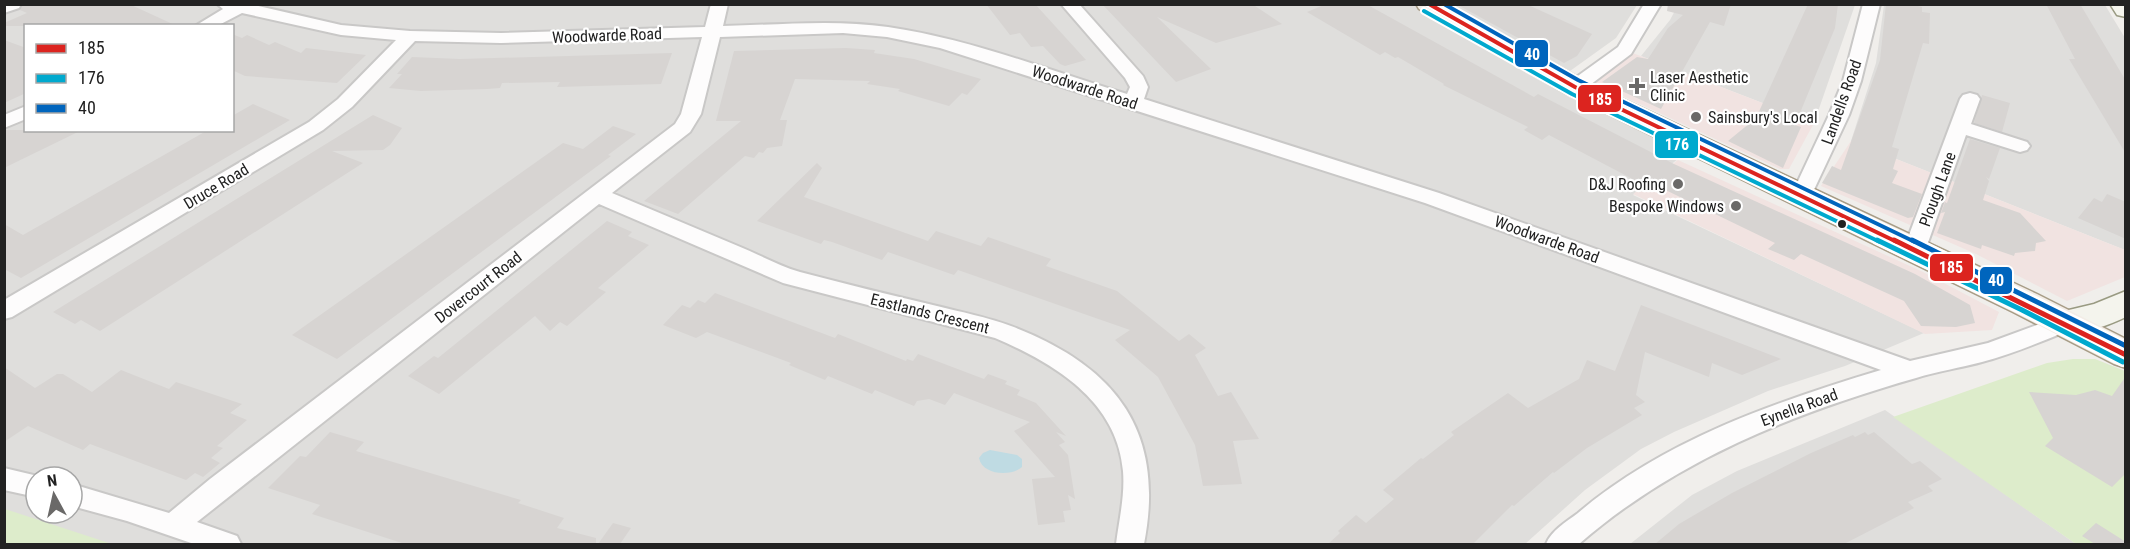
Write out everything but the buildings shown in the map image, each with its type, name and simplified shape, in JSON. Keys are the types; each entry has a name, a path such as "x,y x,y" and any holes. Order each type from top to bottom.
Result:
{"main road":[{"path":"1428,4 1575,87 2126,355"},
{"path":"2122,4 2126,10"},
{"path":"2064,323 2102,314 2126,303"}],"street":[{"path":"4,8 13,4"},
{"name":"Dovercourt Road","path":"173,526 219,487 688,122 720,4"},
{"path":"1070,4 1134,76 1139,87 1133,102"},
{"path":"1575,87 1625,50 1653,4"},
{"name":"Landells Road","path":"1801,196 1839,115 1852,81 1872,4"},
{"path":"206,24 232,6"},
{"name":"Woodwarde Road","path":"232,6 340,30 410,36 501,38 843,28 887,32 961,48 1432,198 1909,370"},
{"name":"Druce Road","path":"4,311 316,126 345,103 410,36"},
{"name":"Plough Lane","path":"1914,251 1970,99"},
{"path":"4,122 24,113"},
{"path":"1960,127 2020,146"},
{"name":"Eastlands Crescent","path":"597,195 791,277 1001,331 1043,347 1061,358 1096,385 1109,400 1126,432 1135,470 1136,492 1130,544"},
{"name":"Eynella Road","path":"1560,544 1640,482 1694,450 1789,411 1909,370 2023,340 2064,323"},
{"path":"4,479 24,483"},
{"path":"84,498 127,510 227,544"}],"shaded area":[{"path":"4,5 1423,5 1694,146 1633,195 1924,333 1845,366 1768,391 1674,432 1641,449 1585,490 1525,544 5,544"},
{"path":"1429,5 1637,5 1616,38 1563,76"},
{"path":"1678,5 1855,5 1814,123 1641,56 1670,20"},
{"path":"1884,5 2105,5 2125,38 2125,250 1851,141 1876,63"},
{"path":"1625,50 1814,123 1789,169 1780,169 1586,79"},
{"path":"1851,141 2125,250 2125,277 2067,301 1976,254 1821,186"},
{"path":"1678,160 1923,272 1999,312 1992,330 1925,334 1633,194"},
{"path":"1885,410 2076,544 1630,544 1692,495 1737,471"}],"green space":[{"path":"2073,359 2095,359 2125,371 2125,544 2076,544 1893,417 2047,363"},
{"path":"5,509 24,515 24,525 54,525 112,544 5,544"}],"water":[{"path":"990,450 1017,455 1022,459 1022,467 1004,473 985,468 979,458"}],"transit line":[{"name":"185","path":"1429,4 1575,87 2025,303 2126,355"},
{"name":"40","path":"1444,4 1578,80 2028,296 2126,346"},
{"name":"176","path":"1424,11 1572,94 2022,310 2123,362"}],"place":[{"name":"Laser Aesthetic Clinic","path":"1637,86"},
{"name":"Sainsbury's Local","path":"1696,117"},
{"name":"D&J Roofing","path":"1678,184"},
{"name":"Bespoke Windows","path":"1736,206"}]}
